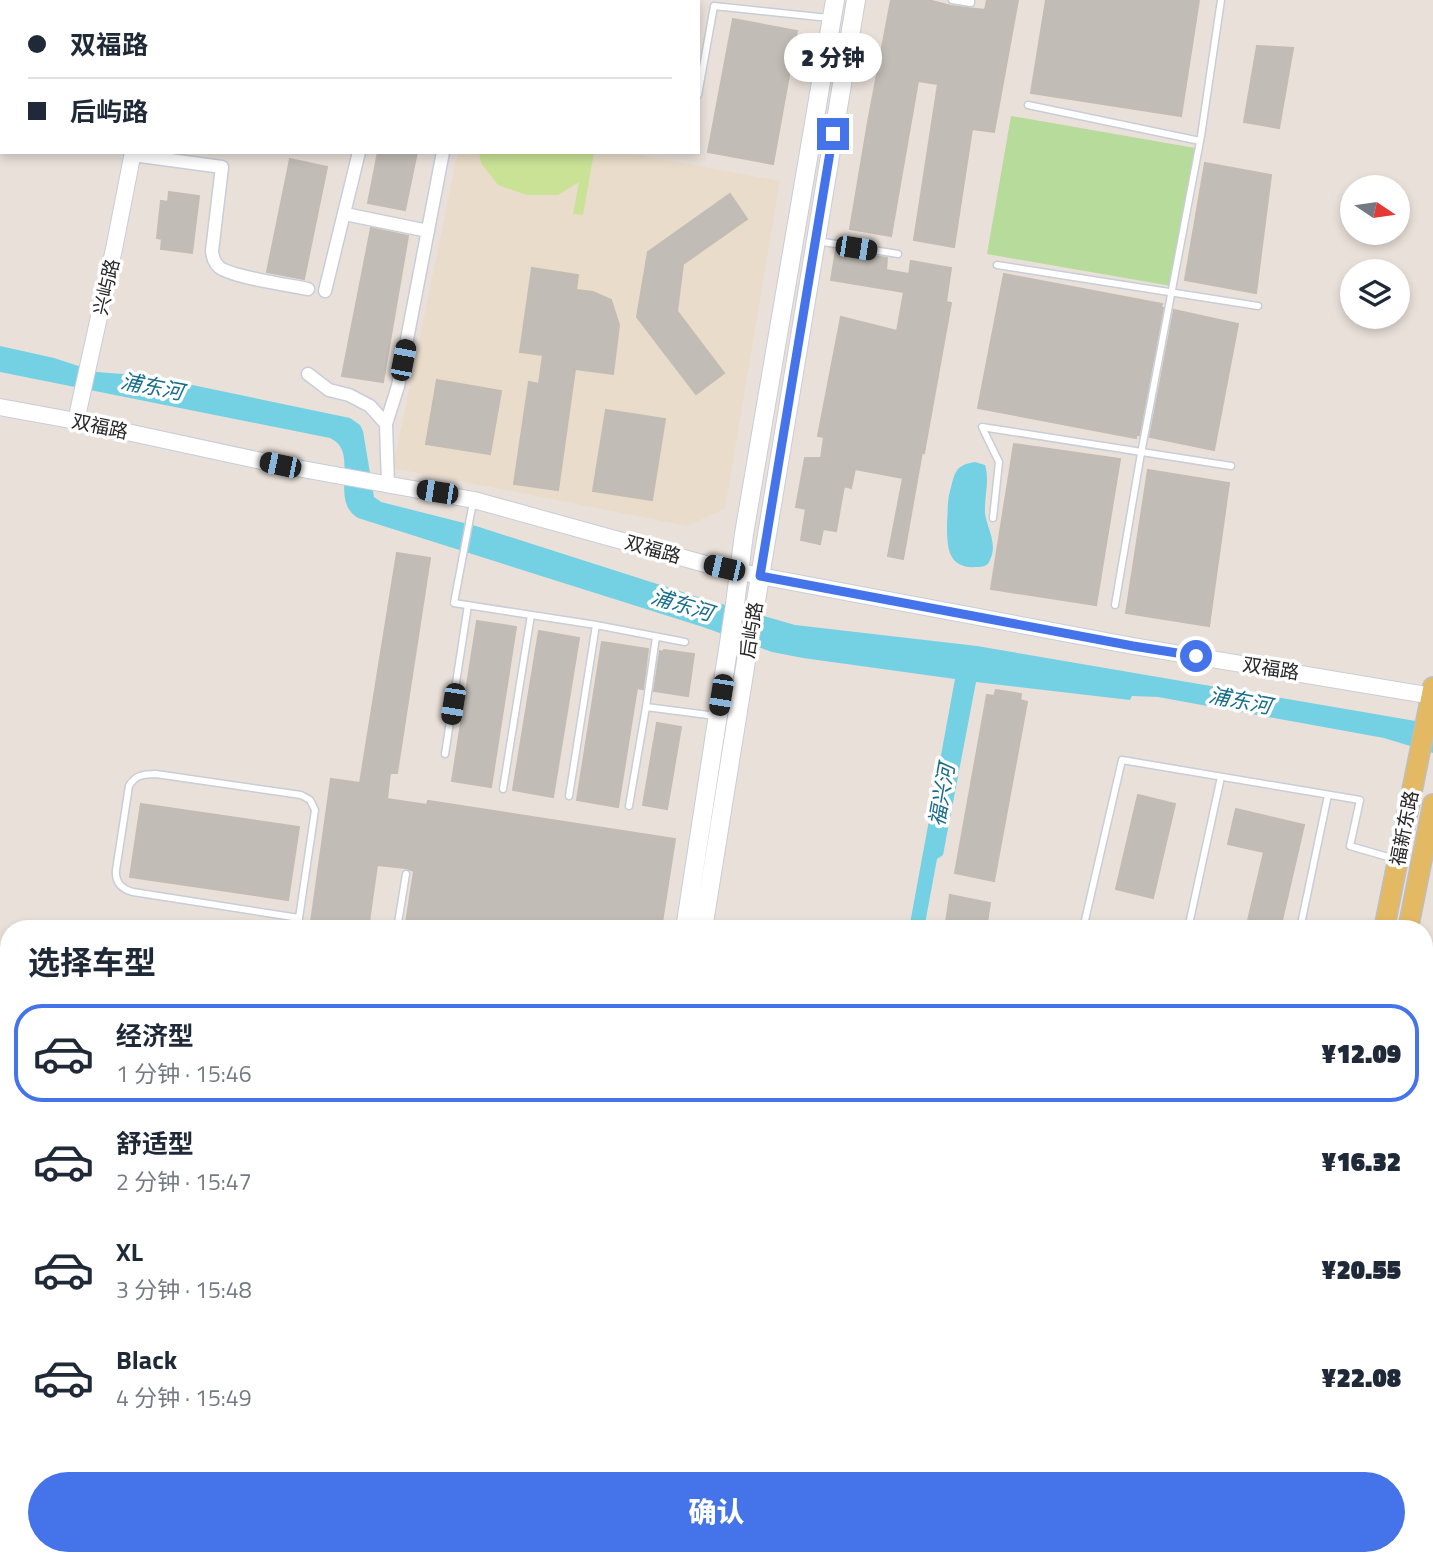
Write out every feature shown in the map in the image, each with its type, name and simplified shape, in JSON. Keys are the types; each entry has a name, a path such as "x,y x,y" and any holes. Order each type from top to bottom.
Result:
{"main road":[{"name":"后屿路","path":"686,920 753,480 835,0"},
{"name":"后屿路","path":"704,920 856,0"},
{"name":"福新东路","path":"1386,920 1432,692"},
{"name":"福新东路","path":"1410,920 1433,804"}],"street":[{"name":"兴屿路","path":"76,421 133,154"},
{"path":"139,154 222,167"},
{"path":"224,154 212,251 216,264 235,274 308,289"},
{"path":"325,292 359,154"},
{"path":"383,483 386,424 398,386 443,154"},
{"path":"345,214 428,231"},
{"path":"308,374 329,390 349,395 370,406 386,424"},
{"name":"双福路","path":"0,407 342,477 474,500 739,572 1133,646 1432,692"}],"lane":[{"path":"952,0 971,3 971,0"},
{"path":"1115,605 1200,141 1221,0"},
{"path":"700,83 713,6 831,18"},
{"path":"1028,106 1200,141"},
{"path":"815,241 898,254"},
{"path":"997,265 1258,306"},
{"path":"993,518 999,462 982,427 1231,466"},
{"path":"474,500 454,603 685,642"},
{"path":"445,754 468,605"},
{"path":"503,789 531,615"},
{"path":"569,796 596,625"},
{"path":"629,806 656,637"},
{"path":"646,707 718,716"},
{"path":"1085,920 1122,760 1360,800 1350,846 1398,860"},
{"path":"156,774 301,795 310,800 315,810 299,918 132,892 121,887 117,882 116,870 132,781 142,775 156,774"},
{"path":"1190,920 1221,776"},
{"path":"1302,920 1328,795"},
{"path":"398,920 406,874"}],"shaded area":[{"path":"458,154 633,154 780,181 725,508 688,526 393,468"}],"green space":[{"path":"1011,116 1195,148 1171,286 987,254"},
{"path":"479,154 594,154 583,215 573,214 579,182 558,195 527,195 498,185 481,163"}],"water":[{"path":"0,346 54,358 97,372 149,376 350,418 360,425 363,431 374,497 381,502 476,526 795,625 977,646 1433,724 1433,753 1384,738 1158,697 1132,696 1130,700 976,682 943,855 937,859 926,920 911,920 955,679 772,652 703,627 358,518 349,510 345,500 343,454 339,445 330,438 0,372"},
{"path":"975,462 985,465 985,513 993,548 988,564 967,567 954,560 949,548 948,499 959,468"}],"building":[{"path":"891,0 928,0 985,10 987,0 1018,0 994,132 972,129 954,247 914,240 938,84 918,81 891,236 850,229"},
{"path":"1046,0 1199,0 1181,116 1031,93"},
{"path":"733,19 797,31 773,164 708,152"},
{"path":"1257,46 1293,48 1279,128 1244,122"},
{"path":"378,154 417,154 405,210 368,203"},
{"path":"290,159 327,167 304,279 267,272"},
{"path":"1205,163 1271,175 1256,293 1185,280"},
{"path":"169,192 199,196 192,253 161,249 162,239 157,238 161,201 168,202"},
{"path":"730,194 747,219 683,264 677,311 724,373 696,394 637,317 648,252"},
{"path":"371,228 408,236 383,382 342,376"},
{"path":"836,250 887,258 886,270 909,274 911,261 951,268 946,302 951,303 903,559 888,556 903,478 855,469 851,488 844,486 836,531 823,529 820,544 801,540 806,509 796,507 805,458 821,458 824,437 818,436 841,317 897,331 904,292 831,280"},
{"path":"532,268 578,275 576,290 593,292 611,300 619,325 613,374 575,369 558,490 514,484 529,382 539,384 543,355 520,352"},
{"path":"1004,274 1162,304 1139,435 1137,434 1136,438 978,408"},
{"path":"1174,310 1238,324 1214,450 1150,437"},
{"path":"437,380 501,391 490,454 426,444"},
{"path":"606,410 665,419 652,500 593,491"},
{"path":"1014,444 1120,459 1096,605 991,589"},
{"path":"1148,470 1229,483 1209,626 1126,613"},
{"path":"397,553 430,558 397,773 390,773 387,799 427,805 428,801 675,839 662,920 406,920 414,871 377,865 369,920 311,920 331,779 360,783"},
{"path":"477,621 516,627 491,787 452,781"},
{"path":"539,631 579,638 553,797 513,790"},
{"path":"602,642 648,649 643,689 637,688 618,807 577,800"},
{"path":"660,651 694,654 688,696 654,691"},
{"path":"996,690 1021,694 1020,700 1027,702 994,881 955,873 987,695 994,696"},
{"path":"657,723 681,727 667,809 643,805"},
{"path":"1138,795 1175,804 1153,898 1116,889"},
{"path":"141,804 299,827 288,900 130,877"},
{"path":"1236,809 1304,825 1282,920 1248,920 1264,852 1228,844"},
{"path":"950,895 990,903 987,920 946,920"}],"route":[{"path":"833,134 760,576 1196,656"}],"water label":[{"name":"浦东河","path":"152,387"},
{"name":"浦东河","path":"682,605"},
{"name":"浦东河","path":"1240,701"},
{"name":"福兴河","path":"942,795"}]}
